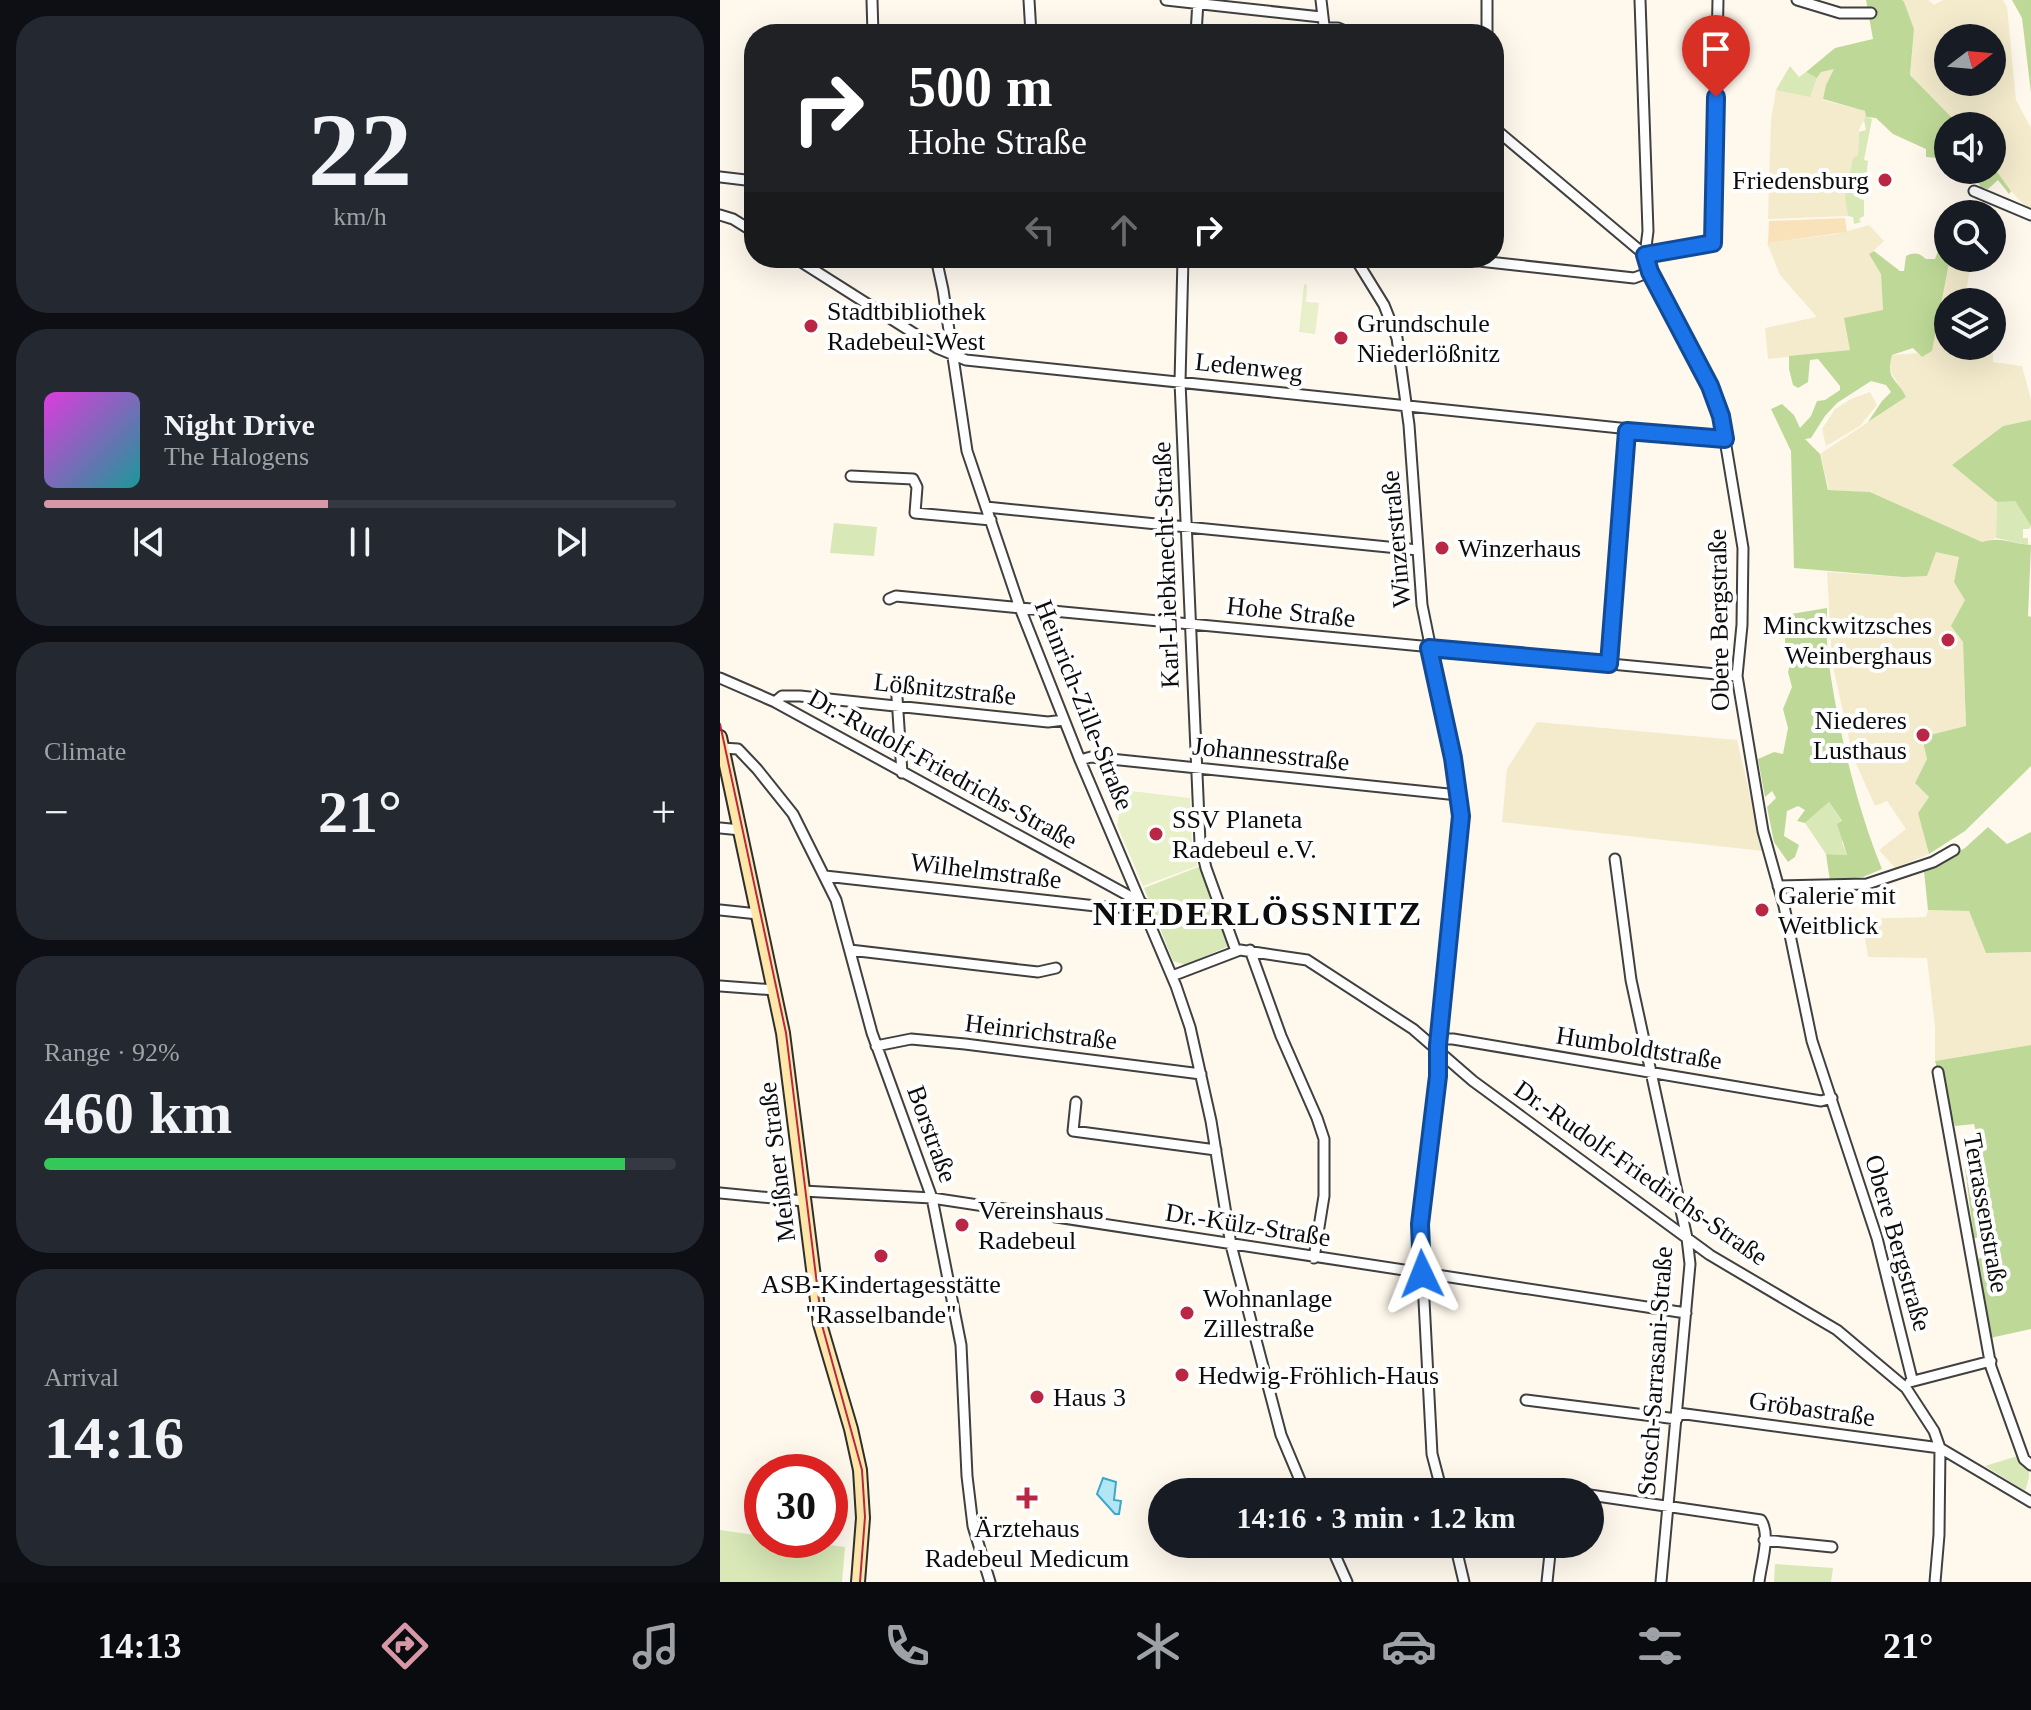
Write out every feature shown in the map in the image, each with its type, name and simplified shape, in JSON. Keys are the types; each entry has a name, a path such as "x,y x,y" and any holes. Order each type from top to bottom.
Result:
{"main road":[{"name":"Meißner Straße","path":"721,742 783,1033 820,1324 860,1470 863,1504 858,1582"}],"street":[{"path":"872,0 873,24"},
{"path":"1029,0 1030,24"},
{"path":"1166,0 1321,17"},
{"path":"1321,0 1322,24"},
{"path":"1487,0 1487,24"},
{"name":"Obere Bergstraße","path":"1640,0 1648,231 1645,255 1650,272 1710,386 1721,416 1743,548 1742,625 1737,676 1763,831 1812,1041 1877,1238 1909,1384"},
{"path":"1504,136 1645,255 1713,243 1718,0"},
{"path":"1797,0 1840,13 1871,13"},
{"path":"1197,24 1198,2"},
{"path":"720,177 744,180"},
{"path":"1974,191 2031,215"},
{"path":"720,215 744,226"},
{"path":"1504,262 1634,278 1650,272"},
{"name":"Ledenweg","path":"811,268 952,356 966,360 1725,439"},
{"name":"Heinrich-Zille-Straße","path":"938,268 964,438 986,507 1020,608 1064,720 1172,976"},
{"name":"Karl-Liebknecht-Straße","path":"1183,268 1180,382 1200,843 1236,951"},
{"name":"Winzerstraße","path":"1361,268 1384,305 1394,331 1406,405 1422,605 1453,758 1461,825 1438,1076 1420,1224 1432,1454 1438,1478"},
{"path":"1609,664 1627,431"},
{"path":"851,476 913,479 917,487 915,513 991,520"},
{"path":"986,507 1418,550"},
{"name":"Hohe Straße","path":"889,599 896,596 1737,676"},
{"name":"Dr.-Rudolf-Friedrichs-Straße","path":"720,678 775,702 1142,903"},
{"path":"896,682 902,773"},
{"name":"Lößnitzstraße","path":"775,702 782,696 800,696 1048,722 1064,720"},
{"name":"Borstraße","path":"721,742 738,749 793,814 825,876 839,908 876,1046 932,1198 961,1345 967,1476 973,1526 990,1582"},
{"name":"Johannesstraße","path":"1080,760 1091,757 1458,795"},
{"path":"720,828 741,830"},
{"path":"1778,886 1867,884 1933,862 1954,850"},
{"name":"Stosch-Sarrasani-Straße","path":"1615,859 1631,980 1690,1264 1661,1582"},
{"name":"Wilhelmstraße","path":"825,876 1114,908 1142,903"},
{"path":"720,910 758,914"},
{"path":"850,950 1038,972 1056,968"},
{"path":"1250,950 1281,1036 1324,1139 1324,1196 1314,1258"},
{"name":"Dr.-Rudolf-Friedrichs-Straße","path":"1172,976 1236,951 1250,950 1307,960 1413,1029 1473,1081 1687,1238 1837,1330 1909,1384 1940,1448"},
{"path":"1172,976 1190,1027 1201,1074 1231,1245 1281,1435 1299,1478"},
{"path":"720,986 775,990"},
{"name":"Heinrichstraße","path":"876,1046 911,1039 1201,1074"},
{"name":"Humboldtstraße","path":"1439,1039 1821,1101 1832,1098"},
{"name":"Terrassenstraße","path":"1938,1072 1991,1361 2024,1459 2031,1465"},
{"path":"1076,1102 1073,1131 1216,1150"},
{"name":"Dr.-Külz-Straße","path":"720,1193 932,1198 1686,1313"},
{"path":"1909,1384 1991,1361"},
{"name":"Gröbastraße","path":"1526,1400 1940,1448"},
{"path":"1935,1582 1940,1448 2031,1502"},
{"path":"1604,1497 1761,1520 1765,1526 1759,1582"},
{"path":"1764,1540 1832,1547"},
{"path":"1336,1558 1347,1582"},
{"path":"1458,1558 1464,1582"},
{"path":"1547,1582 1550,1558"}],"shaded area":[{"path":"1902,0 1928,0 1934,5 1943,0 2003,0 2007,7 2016,100 2031,128 2031,208 2024,205 2006,184 2006,112 1946,112 1910,75 1914,29"},
{"path":"1835,69 1826,85 1823,100 1865,111 1866,117 1859,129 1858,155 1845,198 1848,216 1768,219 1771,120 1776,90 1810,96 1821,72"},
{"name":"Friedensburg","path":"1869,225 1884,241 1870,254 1881,274 1883,310 1850,350 1768,359 1765,328 1817,317 1780,275 1767,243 1837,234"},
{"path":"1947,272 1970,272 1967,288 1944,288"},
{"path":"1934,341 1934,360 1993,360 2022,366 2031,400 2031,420 2003,426 1952,465 1997,502 1996,538 1982,542 1870,492 1829,490 1820,454 1906,397 1888,367 1892,355 1917,353 1922,357 1932,351"},
{"path":"1870,392 1877,405 1860,426 1826,446 1822,429 1835,409"},
{"path":"1936,551 1959,556 1965,599 1966,727 1927,759 1915,783 1929,797 1918,813 1929,854 1895,868 1879,850 1906,829 1887,801 1875,806 1853,757 1832,662 1827,572 1903,577"},
{"path":"1537,722 1737,740 1763,851 1502,822 1507,769"},
{"path":"1928,910 1969,911 1986,953 2031,952 2031,1045 1935,1061 1935,1027 1927,958 1868,957 1862,919 1926,917"}],"green space":[{"path":"1866,0 1902,0 1914,29 1910,75 1946,112 1934,112 1934,158 1926,157 1926,149 1893,134 1876,118 1866,117 1865,111 1823,99 1834,69 1821,72 1817,78 1806,72 1835,48 1873,39"},
{"path":"2012,0 2031,0 2031,93 2022,18"},
{"path":"1790,66 1799,77 1806,72 1817,78 1810,97 1776,90"},
{"path":"1866,117 1872,119 1864,160 1868,161 1865,189 1858,194 1864,200 1864,216 1859,219 1861,222 1854,224 1853,217 1848,216 1845,198 1853,158 1858,155 1859,132 1866,130"},
{"path":"1979,184 1994,184 1988,189"},
{"path":"1874,251 1904,271 1906,256 1919,254 1926,259 1934,259 1934,272 1947,272 1944,288 1934,288 1932,351 1922,357 1913,348 1892,355 1891,374 1906,397 1868,422 1891,392 1886,385 1871,381 1837,403 1811,438 1805,439 1820,454 1828,490 1870,492 1982,542 2001,540 2031,545 2028,616 2031,617 2031,766 1965,831 1929,854 1918,813 1929,797 1915,783 1927,759 1922,737 1966,726 1963,642 1951,626 1965,600 1954,582 1959,557 1936,552 1927,576 1903,577 1794,568 1791,451 1771,409 1782,404 1794,415 1800,428 1811,416 1817,401 1825,400 1840,390 1818,359 1810,360 1808,382 1798,388 1793,385 1789,356 1850,350 1844,318 1883,310 1881,274 1869,254"},
{"path":"1304,284 1307,285 1306,302 1319,303 1315,334 1299,332"},
{"path":"2031,420 2031,526 2015,501 1997,502 1952,465 2003,426"},
{"path":"2015,501 2031,526 2023,529 2023,538 2028,538 2028,545 1996,538 1997,502"},
{"path":"834,523 877,527 874,556 830,553"},
{"path":"1827,608 1828,657 1843,741 1864,820 1882,869 1863,877 1830,881 1826,854 1847,855 1837,824 1842,821 1829,802 1805,823 1797,821 1805,810 1798,806 1787,811 1784,836 1799,845 1795,857 1788,862 1774,842 1767,807 1776,798 1772,791 1765,797 1758,759 1774,752 1783,754 1788,728 1783,709 1792,687 1788,672 1792,657 1785,646 1785,632 1793,627 1791,614"},
{"name":"SSV Planeta Radebeul e.V.","path":"1123,790 1190,798 1192,843 1197,866 1143,886 1117,825"},
{"path":"1829,802 1842,822 1842,843 1847,855 1826,854 1805,823"},
{"path":"1988,827 2007,844 2031,832 2031,952 1986,953 1969,911 1928,910 1924,871 1965,848"},
{"path":"1201,866 1231,945 1185,965 1173,961 1144,888"},
{"path":"2031,1045 2031,1329 1990,1338 1977,1259 1986,1257 1983,1237 1974,1238 1965,1168 1984,1163 1974,1124 1955,1126 1935,1061"},
{"path":"2021,1455 2029,1472 2025,1491 1985,1466"},
{"path":"720,1530 744,1533 744,1558 844,1558 842,1582 720,1582"},
{"path":"1775,1564 1833,1568 1831,1582 1774,1582"}],"sand":[{"path":"1845,218 1847,232 1768,243 1769,221"}],"water":[{"path":"1103,1478 1116,1482 1114,1500 1121,1501 1119,1514 1115,1514 1097,1494"}],"tram line":[{"path":"720,724 786,1033 822,1325 862,1470 865,1517 860,1582"}],"place":[{"name":"Friedensburg","path":"1885,180"},
{"name":"Stadtbibliothek Radebeul-West","path":"811,326"},
{"name":"Grundschule Niederlößnitz","path":"1341,338"},
{"name":"Winzerhaus","path":"1442,548"},
{"name":"Minckwitzsches Weinberghaus","path":"1948,640"},
{"name":"Niederes Lusthaus","path":"1923,735"},
{"name":"SSV Planeta Radebeul e.V.","path":"1156,834"},
{"name":"Galerie mit Weitblick","path":"1762,910"},
{"name":"Vereinshaus Radebeul","path":"962,1225"},
{"name":"ASB-Kindertagesstätte \"Rasselbande\"","path":"881,1256"},
{"name":"Wohnanlage Zillestraße","path":"1187,1313"},
{"name":"Hedwig-Fröhlich-Haus","path":"1182,1375"},
{"name":"Haus 3","path":"1037,1397"},
{"name":"Ärztehaus Radebeul Medicum","path":"1027,1498"}],"district":[{"name":"NIEDERLÖSSNITZ","path":"1258,913"}],"route":[{"path":"1422,1274 1420,1224 1438,1076 1438,1045 1461,825 1453,758 1429,648 1609,664 1627,431 1725,439 1721,416 1710,386 1650,272 1645,255 1713,243 1716,97"}]}
